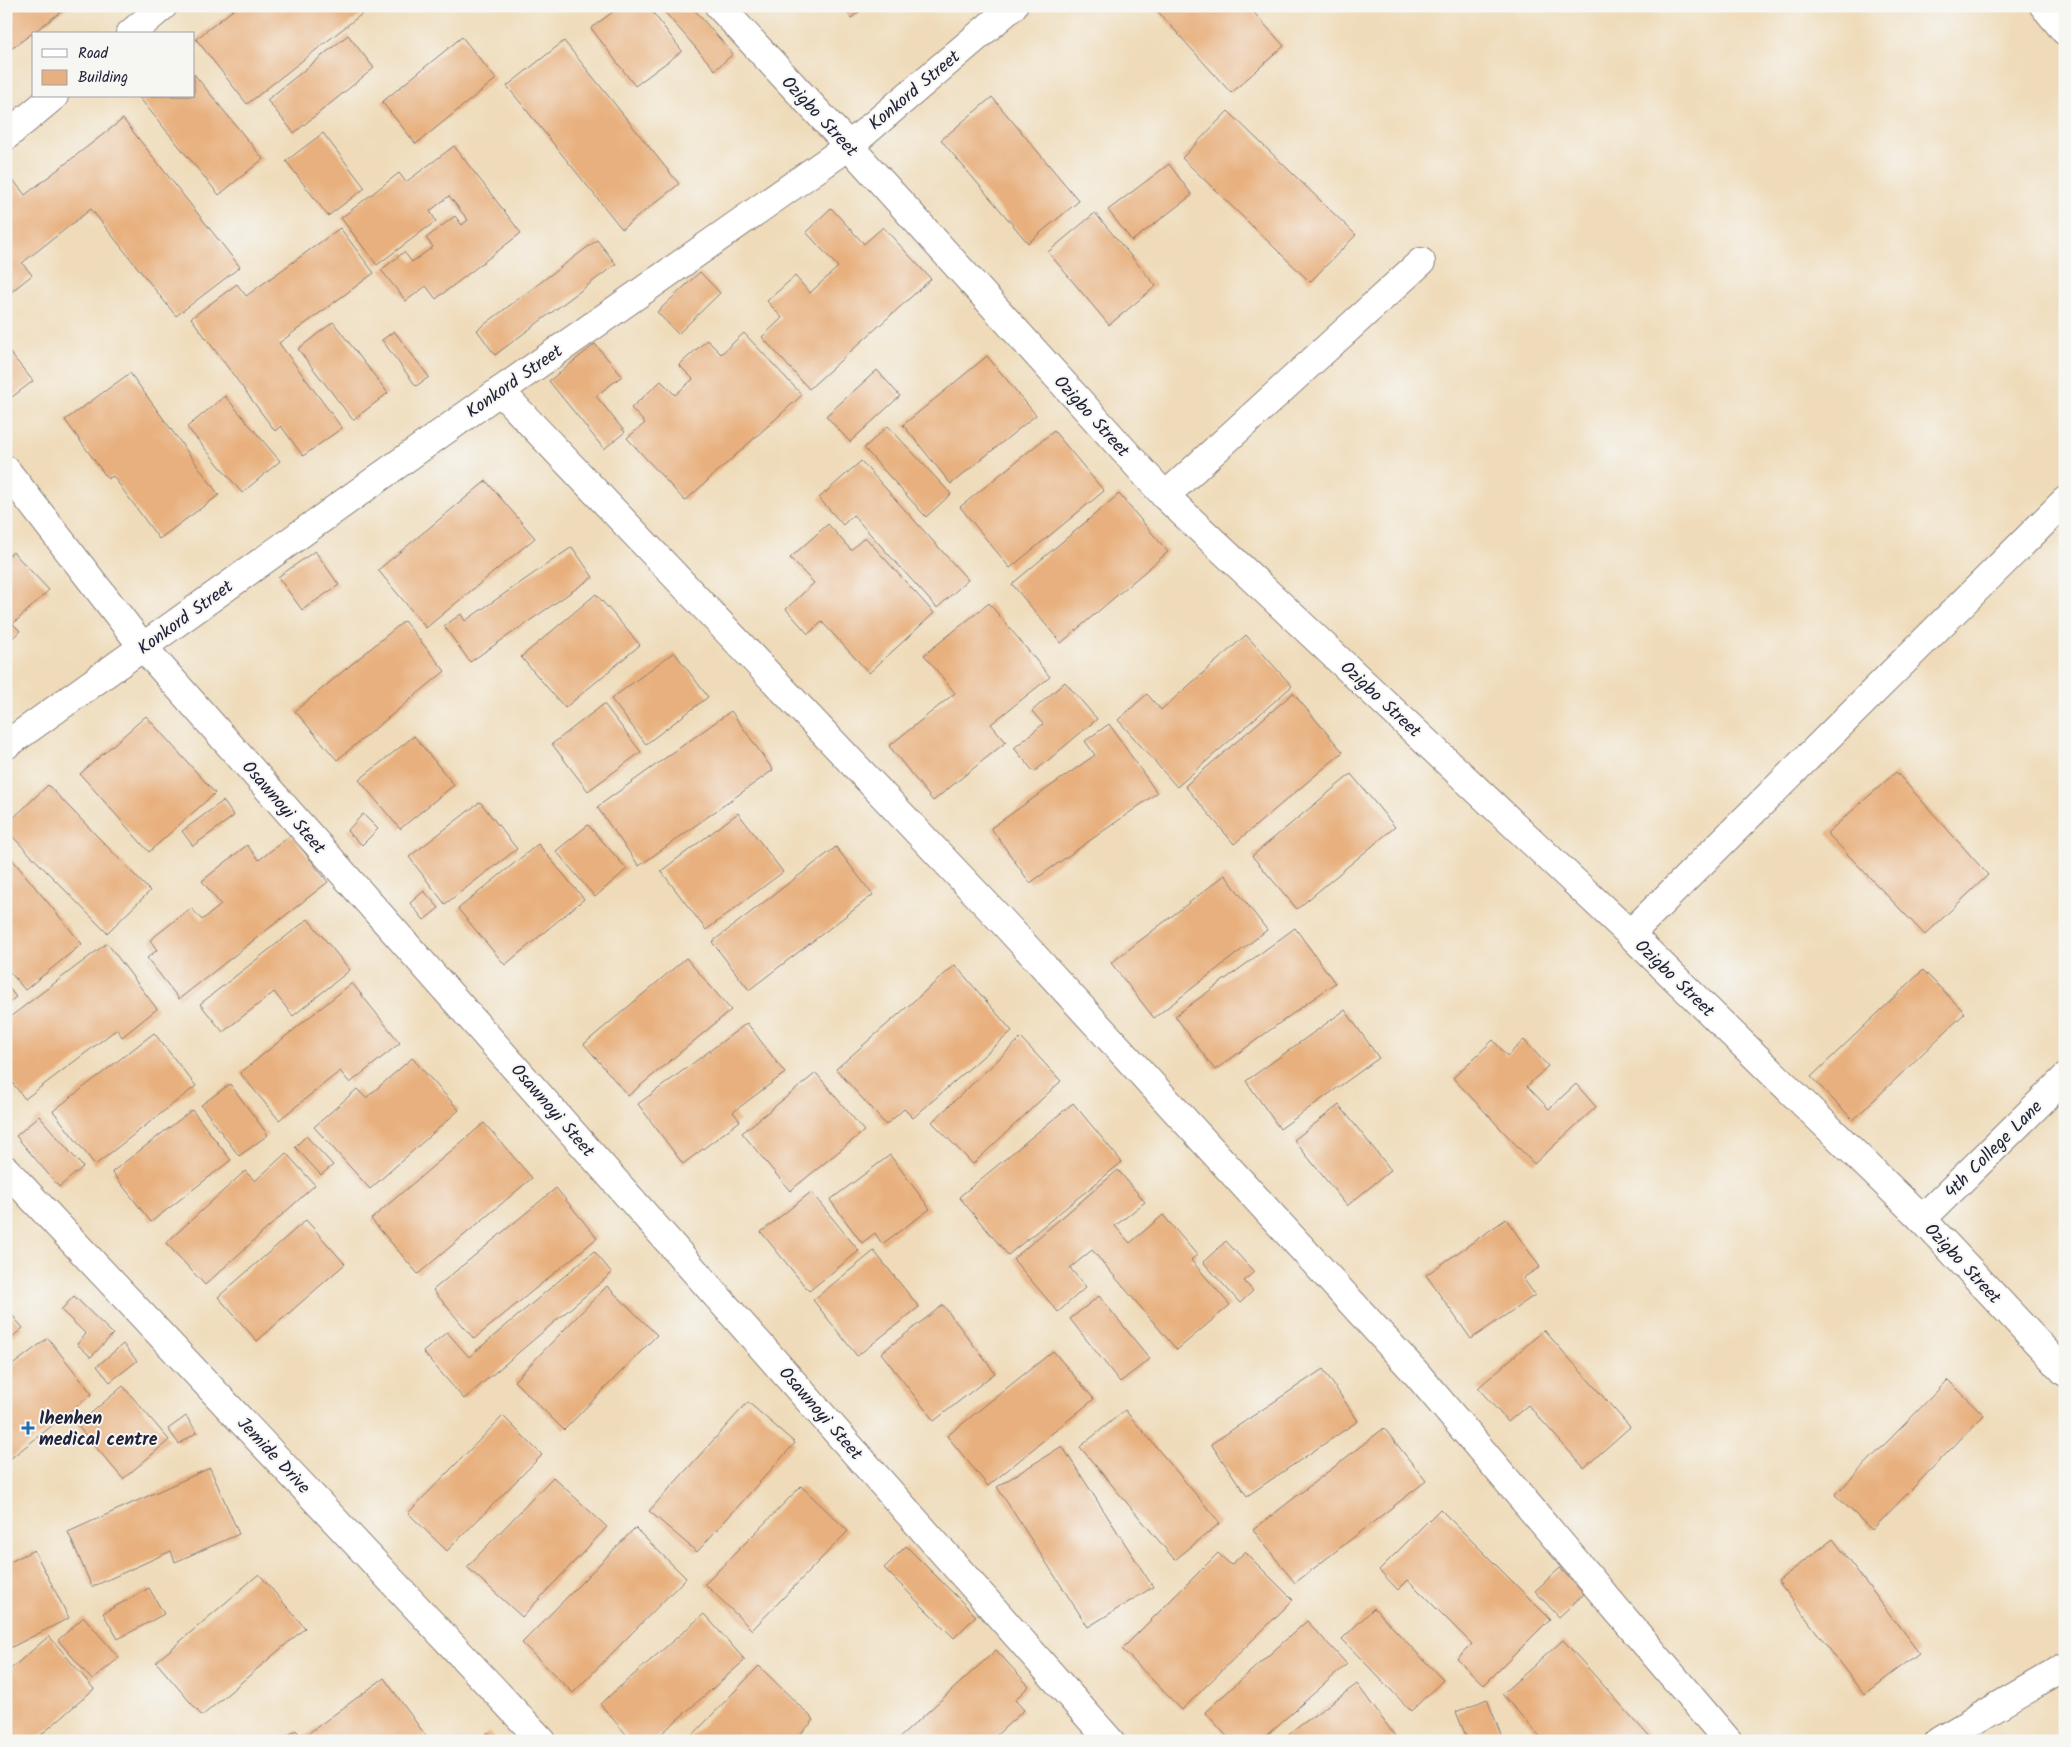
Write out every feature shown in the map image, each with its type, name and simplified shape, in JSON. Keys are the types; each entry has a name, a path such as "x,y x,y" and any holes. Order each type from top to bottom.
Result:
{"street":[{"path":"132,32 163,6"},
{"name":"Ozigbo Street","path":"719,6 849,146 1164,496 1630,934 1922,1219 2065,1372"},
{"name":"Konkord Street","path":"6,745 500,391 849,146 1013,6"},
{"path":"2044,6 2065,31"},
{"path":"6,136 52,98"},
{"path":"1164,496 1422,262"},
{"path":"500,391 996,915 1416,1374 1728,1741"},
{"name":"Osawnoyi Steet","path":"6,470 143,647 1110,1741"},
{"path":"1630,934 2065,501"},
{"name":"4th College Lane","path":"1922,1219 2065,1078"},
{"name":"Jemide Drive","path":"6,1170 542,1741"},
{"path":"1939,1741 2065,1667"}],"building":[{"path":"6,6 69,6 11,49 6,43"},
{"path":"238,6 372,6 247,104 196,39"},
{"path":"621,6 648,6 682,51 635,86 591,28"},
{"path":"668,6 691,6 733,54 715,70 663,10"},
{"path":"843,6 867,6 851,18"},
{"path":"1153,6 1248,6 1284,46 1231,93"},
{"path":"348,35 374,68 294,133 267,100"},
{"path":"462,37 496,79 416,144 382,102"},
{"path":"564,41 679,184 622,229 507,86"},
{"path":"195,75 263,159 219,195 140,98 195,98"},
{"path":"992,97 1079,201 1028,243 941,140"},
{"path":"1228,111 1356,235 1310,282 1182,158"},
{"path":"123,119 240,267 176,316 91,209 22,263 32,275 6,296 6,187 14,181 25,195"},
{"path":"323,133 365,188 328,216 286,161"},
{"path":"454,146 521,233 436,299 426,286 406,301 381,270 404,252 412,262 433,247 426,238 455,216 462,225 468,220 449,196 430,211 436,221 377,265 341,218 399,173 406,182"},
{"path":"1169,164 1192,195 1132,241 1108,210"},
{"path":"831,208 864,244 883,227 931,279 809,389 762,337 782,318 767,301 795,276 810,293 838,267 806,232"},
{"path":"1095,213 1156,286 1109,325 1048,252"},
{"path":"340,228 374,273 279,343 342,428 303,456 281,426 275,431 191,318 237,284 246,296"},
{"path":"597,240 616,264 495,355 477,330"},
{"path":"700,272 720,293 678,334 657,312"},
{"path":"333,322 388,393 353,420 298,349"},
{"path":"394,331 429,377 416,386 382,340"},
{"path":"744,333 802,395 685,501 627,438 645,423 631,408 661,381 675,395 693,379 679,365 707,340 721,354"},
{"path":"595,344 622,376 596,396 625,432 604,449 549,381"},
{"path":"6,348 33,381 12,397 6,389"},
{"path":"987,356 1036,415 951,484 903,425"},
{"path":"877,370 900,396 850,442 826,416"},
{"path":"130,373 219,495 159,539 113,476 108,479 65,420"},
{"path":"225,396 280,461 242,493 187,427"},
{"path":"888,426 951,494 926,517 864,448"},
{"path":"1054,431 1104,491 1010,568 960,507"},
{"path":"861,461 968,580 937,608 853,515 843,525 819,498"},
{"path":"486,481 535,538 426,628 378,570"},
{"path":"1119,494 1168,552 1061,643 1012,584"},
{"path":"828,524 851,550 865,537 934,613 869,673 822,622 808,634 786,609 814,583 790,558"},
{"path":"572,547 593,577 470,662 444,626 461,614 465,621"},
{"path":"315,551 339,585 302,610 278,577"},
{"path":"13,552 49,590 13,624 20,631 6,644 6,558"},
{"path":"596,594 640,645 565,708 521,657"},
{"path":"989,603 1050,677 991,724 1006,742 933,801 889,746 955,693 924,655"},
{"path":"404,621 445,671 337,760 295,711"},
{"path":"1246,635 1292,686 1177,787 1118,720 1147,694 1161,710"},
{"path":"674,652 708,697 646,744 611,699"},
{"path":"1065,682 1097,719 1034,772 1014,748 1043,724 1032,711"},
{"path":"1293,693 1343,752 1234,844 1185,786"},
{"path":"604,704 641,752 588,791 552,744"},
{"path":"731,711 773,770 639,866 597,807"},
{"path":"146,716 215,793 149,852 80,774"},
{"path":"1109,724 1157,793 1030,883 991,828 1095,755 1085,741"},
{"path":"414,736 454,785 400,829 359,780"},
{"path":"1896,772 1988,875 1925,935 1827,833"},
{"path":"1351,774 1395,827 1297,909 1252,856"},
{"path":"48,785 150,891 107,933 6,830 6,825"},
{"path":"223,801 234,816 193,846 182,831"},
{"path":"480,802 517,849 445,904 409,857"},
{"path":"738,813 783,872 706,930 661,871"},
{"path":"363,814 378,829 362,845 347,831"},
{"path":"588,825 627,869 595,897 556,851"},
{"path":"291,835 328,882 179,999 147,958 157,950 150,940 191,908 202,920 221,905 202,881 247,845 259,860"},
{"path":"538,844 584,899 505,965 458,909"},
{"path":"836,847 873,895 749,990 712,942"},
{"path":"6,852 82,944 25,990 6,967"},
{"path":"1225,875 1267,930 1154,1018 1111,963"},
{"path":"424,891 439,908 424,920 410,903"},
{"path":"308,919 350,970 293,1016 274,992 223,1032 200,1004"},
{"path":"1295,928 1335,983 1215,1070 1175,1016"},
{"path":"107,943 157,1009 122,1037 117,1029 25,1099 6,1075 6,1020"},
{"path":"686,958 731,1010 628,1096 584,1044"},
{"path":"955,965 1012,1031 913,1118 904,1109 886,1125 836,1069"},
{"path":"1923,970 1965,1013 1853,1120 1811,1077"},
{"path":"352,983 400,1043 350,1083 340,1071 279,1120 240,1073"},
{"path":"6,984 16,997 6,1005"},
{"path":"1345,1010 1379,1058 1280,1129 1246,1081"},
{"path":"747,1023 785,1073 733,1112 740,1121 683,1164 638,1104"},
{"path":"154,1033 196,1086 95,1165 53,1111"},
{"path":"1021,1038 1061,1081 973,1164 932,1122"},
{"path":"1493,1040 1507,1056 1524,1040 1548,1066 1527,1086 1549,1109 1576,1084 1596,1107 1534,1164 1453,1078"},
{"path":"412,1058 459,1110 370,1189 314,1127 357,1089 366,1098"},
{"path":"816,1073 864,1131 790,1191 742,1133"},
{"path":"230,1084 268,1135 239,1156 201,1105"},
{"path":"1073,1103 1122,1162 1008,1255 959,1197"},
{"path":"1339,1105 1391,1170 1347,1206 1294,1140"},
{"path":"192,1110 231,1160 151,1222 112,1172"},
{"path":"39,1116 83,1167 59,1187 16,1136"},
{"path":"484,1123 532,1178 418,1274 371,1219"},
{"path":"306,1136 333,1165 321,1175 295,1147"},
{"path":"286,1153 315,1185 205,1285 166,1243 245,1171 255,1181"},
{"path":"890,1155 930,1209 882,1244 875,1233 862,1243 830,1200"},
{"path":"1118,1170 1145,1202 1115,1226 1130,1243 1163,1215 1197,1255 1191,1260 1230,1305 1177,1350 1092,1250 1070,1268 1086,1287 1058,1312 1013,1259"},
{"path":"556,1188 597,1238 474,1339 433,1290"},
{"path":"811,1192 859,1251 809,1291 761,1232"},
{"path":"1506,1219 1540,1267 1523,1278 1535,1295 1471,1339 1426,1275"},
{"path":"306,1220 345,1264 257,1341 218,1297"},
{"path":"1226,1241 1254,1272 1244,1281 1253,1291 1240,1303 1203,1262"},
{"path":"594,1251 612,1273 464,1399 423,1352 447,1332 469,1357"},
{"path":"874,1251 919,1307 857,1356 813,1300"},
{"path":"607,1286 657,1335 564,1430 514,1381"},
{"path":"74,1296 113,1334 91,1357 77,1344 86,1334 61,1310"},
{"path":"1099,1296 1150,1359 1120,1382 1070,1319"},
{"path":"943,1305 995,1373 934,1421 881,1353"},
{"path":"6,1308 23,1328 6,1342"},
{"path":"1544,1330 1630,1427 1584,1468 1528,1405 1508,1422 1478,1388"},
{"name":"Ihenhen medical centre","path":"48,1338 92,1394 6,1462 6,1370"},
{"path":"123,1344 137,1361 110,1382 97,1366"},
{"path":"1053,1351 1094,1399 988,1486 947,1436"},
{"path":"1323,1369 1358,1421 1247,1496 1211,1444"},
{"path":"1948,1380 1984,1415 1872,1530 1835,1495"},
{"path":"123,1386 169,1440 123,1479 77,1425"},
{"path":"748,1402 795,1443 697,1552 649,1511"},
{"path":"1125,1410 1220,1523 1175,1560 1080,1447"},
{"path":"186,1416 197,1432 179,1444 168,1429"},
{"path":"503,1416 542,1455 447,1551 408,1513"},
{"path":"1384,1428 1426,1481 1295,1583 1253,1530"},
{"path":"1062,1446 1153,1587 1088,1627 997,1487"},
{"path":"210,1468 239,1534 175,1562 171,1551 92,1587 68,1532"},
{"path":"553,1477 607,1527 522,1617 467,1567"},
{"path":"801,1486 848,1531 752,1630 705,1584"},
{"path":"1440,1509 1550,1619 1484,1685 1457,1659 1472,1644 1408,1580 1398,1590 1379,1570"},
{"path":"635,1528 686,1578 573,1693 522,1643"},
{"path":"1833,1539 1919,1653 1864,1695 1778,1581"},
{"path":"906,1546 976,1616 954,1638 884,1568"},
{"path":"34,1550 69,1618 6,1650 6,1564"},
{"path":"1245,1552 1293,1600 1182,1710 1122,1649 1218,1553 1231,1565"},
{"path":"1560,1568 1584,1594 1559,1617 1535,1591"},
{"path":"259,1574 305,1628 202,1716 156,1662"},
{"path":"149,1588 164,1614 118,1639 103,1613"},
{"path":"1374,1608 1443,1680 1411,1711 1342,1639"},
{"path":"704,1614 745,1660 653,1741 632,1741 600,1704"},
{"path":"84,1617 119,1658 92,1680 58,1640"},
{"path":"1307,1621 1347,1664 1260,1741 1231,1741 1205,1712"},
{"path":"49,1636 94,1689 34,1741 6,1741 6,1673"},
{"path":"1563,1640 1653,1741 1544,1741 1502,1694"},
{"path":"996,1650 1029,1686 1015,1700 1024,1710 990,1741 896,1741"},
{"path":"759,1666 814,1720 794,1741 687,1741"},
{"path":"384,1678 426,1736 420,1741 281,1741 296,1730 302,1738"},
{"path":"1357,1684 1395,1736 1389,1741 1279,1741"},
{"path":"1487,1699 1503,1740 1468,1741 1456,1712"},
{"path":"488,1732 496,1741 480,1741"}],"place":[{"name":"Ihenhen medical centre","path":"28,1428"}]}
